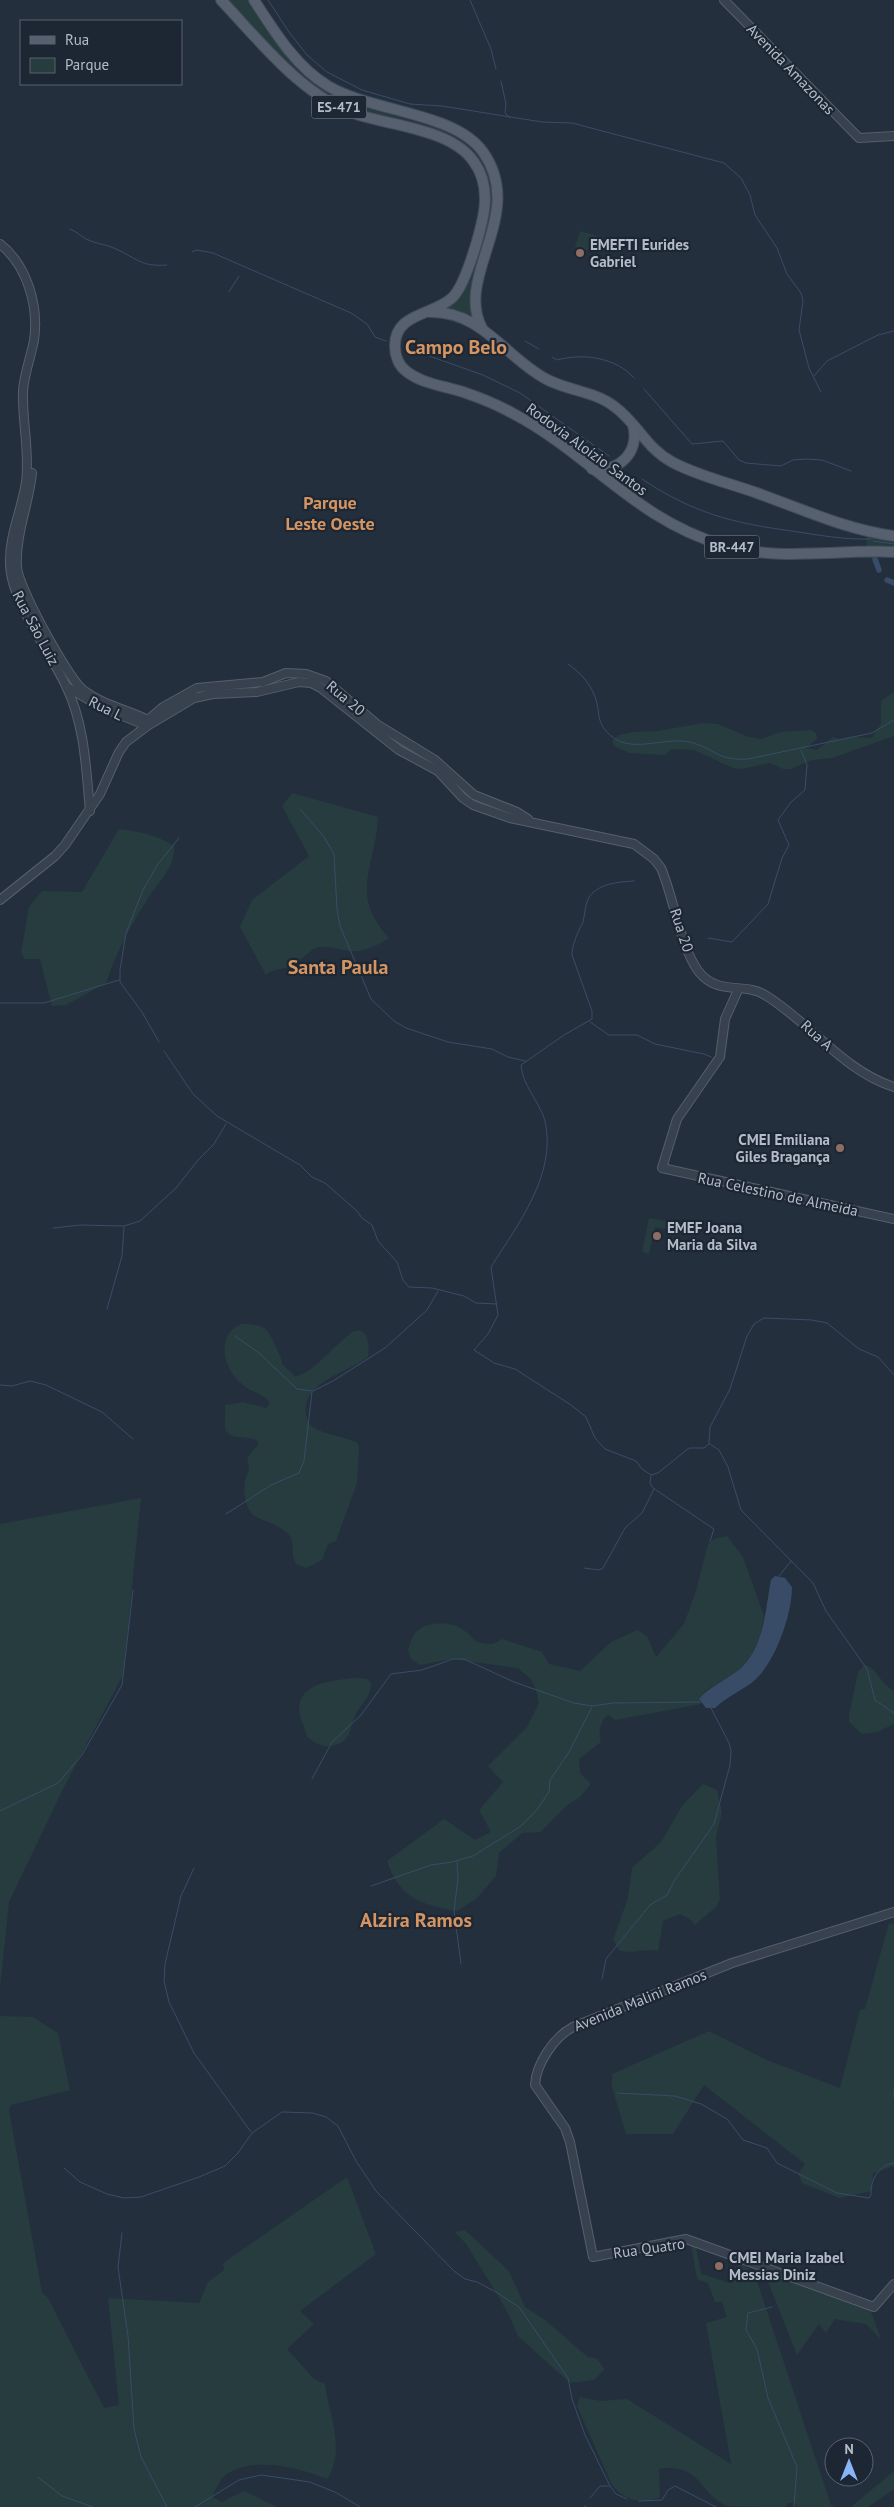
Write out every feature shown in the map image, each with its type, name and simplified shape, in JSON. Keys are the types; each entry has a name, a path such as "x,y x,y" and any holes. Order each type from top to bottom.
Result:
{"main road":[{"name":"Rodovia Aloízio Santos","path":"221,0 293,76 320,98 358,115 441,138 465,151 475,163 484,185 485,205 466,276 452,298 427,312 408,319 397,333 395,354 405,371 417,378 467,393 514,413 534,425 655,516 689,533 726,546 750,551 790,554 894,552"},
{"name":"ES-471","path":"254,0 289,51 320,82 358,101 451,127 472,139 484,153 493,172 498,193 494,223 475,296 476,311 482,328"},
{"path":"427,312 453,315 482,328 542,377 566,388 598,396 617,408 632,422 653,449 686,468 844,524 894,536"},
{"path":"592,469 612,468 625,460 634,442 632,422"}],"street":[{"name":"Avenida Amazonas","path":"724,0 859,138 894,136"},
{"name":"Rua São Luiz","path":"0,244 11,254 25,276 30,289 35,327 23,391 27,450 26,479 11,548 10,573 17,595 67,687 83,739 90,811"},
{"name":"Rua São Luiz","path":"32,451 30,487 17,553 17,568 21,584 66,670 76,683 97,699 149,723"},
{"name":"Rua 20","path":"0,900 55,856 90,811 119,752 126,742 175,699 197,688 263,682 296,672 312,675 330,684 378,725 443,766 466,790 482,799 517,812 530,821"},
{"name":"Rua 20","path":"149,723 186,701 201,696 249,693 306,682 316,685 399,750 438,771 463,798 473,805 510,818 634,844 654,859 667,884 696,967 710,982 738,990"},
{"name":"Rua L","path":"67,687 101,707 149,723"},
{"name":"Rua A","path":"738,990 763,993 797,1016 856,1069 894,1087"},
{"name":"Rua Celestino de Almeida","path":"738,990 725,1019 720,1057 677,1119 662,1168 894,1219"},
{"name":"Avenida Malini Ramos","path":"593,2256 570,2142 564,2128 535,2086 540,2067 556,2039 567,2030 596,2017 732,1963 894,1912"},
{"name":"Rua Quatro","path":"593,2256 686,2239 874,2307 894,2284"}],"green space":[{"path":"228,0 251,0 323,88 360,106 456,133 485,159 496,193 474,316 446,307 487,213 471,151 358,113 302,80"},
{"path":"580,231 604,238 599,253 575,247"},
{"path":"866,535 894,539 894,548 867,548"},
{"path":"894,692 894,736 832,758 812,760 790,769 783,769 770,763 742,769 733,768 694,750 672,749 665,755 629,753 614,746 612,741 619,735 634,732 657,731 704,723 718,724 749,737 761,739 780,732 811,730 816,733 817,739 806,748 817,750 833,737 842,740 850,737 872,738 881,723 881,701"},
{"path":"292,793 378,817 367,879 367,893 370,907 377,922 389,938 375,946 360,951 319,947 291,966 272,971 266,975 240,927 252,900 309,856 282,806"},
{"path":"119,829 148,834 174,846 172,861 129,930 106,983 66,1005 52,1006 40,959 25,959 21,952 29,907 42,891 82,892"},
{"path":"649,1218 671,1222 670,1230 655,1227 649,1254 642,1252"},
{"path":"242,1324 256,1325 265,1329 274,1342 282,1364 295,1376 301,1375 316,1365 351,1333 361,1331 367,1337 368,1357 318,1386 306,1403 306,1416 311,1426 323,1432 356,1442 359,1446 357,1483 336,1541 328,1544 322,1560 306,1568 296,1564 294,1561 292,1542 289,1535 277,1526 255,1516 247,1505 244,1490 249,1469 247,1458 258,1445 257,1440 234,1436 227,1432 225,1428 225,1405 243,1402 266,1408 270,1403 263,1396 242,1384 232,1373 226,1360 225,1347 227,1337 232,1330"},
{"path":"141,1498 123,1675 62,1791 9,1902 0,1988 0,1524"},
{"path":"727,1536 743,1557 764,1616 760,1637 751,1657 736,1673 708,1689 699,1699 701,1704 615,1720 608,1715 600,1727 601,1742 579,1759 580,1773 591,1784 580,1797 566,1806 541,1832 522,1833 499,1853 496,1876 476,1899 457,1911 432,1906 413,1898 405,1892 392,1874 387,1861 444,1819 475,1840 491,1832 479,1810 503,1782 488,1766 527,1727 539,1703 531,1679 518,1668 452,1659 420,1665 411,1659 408,1650 416,1632 432,1624 450,1624 465,1631 480,1643 493,1644 502,1639 542,1652 549,1664 580,1671 611,1642 637,1630 647,1636 656,1657 684,1624 696,1591 708,1544 714,1539"},
{"path":"864,1665 872,1669 894,1691 894,1724 877,1732 862,1734 849,1722 849,1715 858,1672"},
{"path":"354,1678 367,1679 371,1683 371,1688 368,1697 357,1711 347,1738 341,1743 331,1746 315,1743 307,1736 302,1722 299,1709 301,1700 306,1692 313,1687 323,1683"},
{"path":"703,1784 717,1790 722,1812 716,1837 720,1899 716,1907 695,1925 690,1919 680,1914 663,1921 658,1951 629,1952 619,1950 613,1940 628,1898 632,1868 661,1842 682,1806"},
{"path":"889,1923 894,1924 894,2166 873,2173 872,2191 839,2198 802,2183 798,2174 805,2164 704,2085 673,2134 626,2134 612,2087 612,2074 709,2031 767,2060 840,2088 860,2010 865,2009"},
{"path":"0,2016 33,2017 58,2033 70,2090 11,2105 9,2110 42,2292 48,2298 104,2408 119,2405 108,2298 199,2303 208,2282 224,2270 223,2263 347,2177 376,2254 300,2311 314,2324 287,2349 314,2379 325,2384 336,2445 333,2468 327,2479 292,2468 253,2465 230,2472 224,2476 212,2497 222,2502 244,2491 277,2507 0,2507"},
{"path":"465,2230 509,2271 525,2307 545,2320 588,2357 596,2358 605,2369 594,2380 570,2383 518,2336 509,2315 494,2289 466,2244 455,2232"},
{"path":"691,2245 696,2246 701,2274 730,2283 737,2267 736,2261 754,2272 824,2487 831,2505 835,2507 798,2507 794,2503 788,2503 786,2507 727,2506 710,2494 691,2474 673,2468 659,2469 660,2497 647,2501 634,2500 622,2494 612,2485 577,2406 580,2397 601,2401 627,2399 731,2464 706,2323 727,2317 722,2302 715,2302 708,2283 697,2279"},
{"path":"763,2269 870,2309 881,2339 866,2324 835,2319 826,2333 819,2324 797,2355"},
{"path":"894,2471 894,2489 868,2507 851,2507"}],"water":[{"path":"775,1576 785,1578 792,1587 786,1623 776,1649 756,1679 715,1708 706,1708 699,1699 712,1687 736,1672 752,1654 762,1630 771,1580"}],"waterway":[{"path":"268,0 307,55 327,72 362,90 410,104 442,106 542,122 572,123 724,163 741,178 750,195 755,215 777,248 787,274 801,293 803,301 799,330 809,368 821,392"},
{"path":"470,0 491,49 496,69"},
{"path":"501,81 506,104 505,113 510,118"},
{"path":"70,229 90,241 112,247 140,262 151,265 167,265"},
{"path":"192,252 197,250 213,253 351,313 367,324 375,337 386,341"},
{"path":"229,292 239,276"},
{"path":"814,376 827,361 878,335 894,331"},
{"path":"525,341 539,349"},
{"path":"404,347 483,375 520,393 609,456"},
{"path":"552,357 557,360 577,357 598,358 618,365 634,378"},
{"path":"644,389 692,444 723,441 739,460 746,463 781,466 793,460 822,460 851,471"},
{"path":"578,450 588,441"},
{"path":"642,479 661,491 696,508 732,520 822,536 871,539"},
{"path":"873,541 894,544"},
{"path":"875,559 879,570"},
{"path":"887,580 894,583"},
{"path":"568,664 589,685 597,703 603,728 615,739 624,743 690,742 723,756 748,759 872,733 894,720"},
{"path":"708,938 732,942 768,904 782,858 789,845 778,820 791,802 805,790 807,765 801,750"},
{"path":"300,809 324,837 334,854 337,909 340,926 371,999 394,1021 406,1028 448,1042 492,1049 508,1057 525,1061"},
{"path":"159,1042 142,1012 120,982 120,970 126,933 143,890 158,864 179,838"},
{"path":"634,881 609,884 592,894 588,899 583,922 574,942 572,955 592,1011 592,1019 564,1035 521,1065 524,1080 545,1121 547,1141 545,1160 533,1198 513,1234 491,1267 498,1315 488,1334 474,1350 494,1363 515,1369 571,1405 586,1417 595,1438 605,1449 636,1461 642,1469 651,1475 658,1473 689,1448 704,1448 709,1444 710,1427 730,1389 747,1336 754,1324 764,1318 812,1320 827,1323 859,1349 878,1357 894,1375"},
{"path":"0,1003 44,1003 119,980"},
{"path":"590,1022 609,1035 637,1035 655,1044 711,1057"},
{"path":"164,1051 193,1094 217,1116 300,1165 312,1177 325,1183 372,1225 378,1241 397,1262 403,1280 409,1287 432,1288 464,1296 476,1303 497,1304"},
{"path":"53,1228 81,1225 124,1226 140,1221 176,1188 198,1160 214,1144 226,1124"},
{"path":"107,1309 122,1256 124,1227"},
{"path":"235,1336 259,1353 297,1389 313,1391 333,1381 385,1348 427,1310 438,1291"},
{"path":"0,1385 12,1386 30,1381 46,1385 102,1412 133,1439"},
{"path":"226,1514 271,1485 299,1473 304,1461 312,1392"},
{"path":"710,1444 719,1450 728,1467 741,1510 813,1583 826,1611 867,1669 875,1700 894,1713"},
{"path":"651,1476 650,1483 653,1488 714,1529 710,1541"},
{"path":"584,1568 599,1570 603,1568 625,1528 642,1513 654,1489"},
{"path":"779,1576 791,1561"},
{"path":"0,1811 58,1783 82,1755 122,1685 133,1590"},
{"path":"312,1779 332,1742 361,1715 391,1674 422,1670 453,1659 464,1659 514,1682 574,1703 592,1706 613,1703 700,1702"},
{"path":"371,1886 431,1865 473,1856 521,1826 536,1811 549,1792 550,1780 569,1752 592,1707"},
{"path":"602,1979 606,1959 650,1905 667,1895 674,1881 714,1824 730,1765 731,1751 729,1743 711,1708"},
{"path":"457,1862 458,1878 454,1911 461,1964"},
{"path":"194,1868 181,1896 165,1964 164,1981 169,2002 194,2053 251,2132"},
{"path":"894,2090 894,2098"},
{"path":"617,2093 675,2096 701,2104 727,2119 743,2140 767,2148 777,2163 837,2193 869,2198 876,2174 888,2164 894,2163"},
{"path":"64,2168 80,2182 107,2194 124,2198 141,2197 225,2166 238,2153 252,2133 282,2112 313,2113 326,2117 338,2126 356,2161 376,2191 454,2271 465,2279 477,2282 496,2292 519,2307 568,2378 572,2399 585,2435 610,2486 616,2494 627,2499"},
{"path":"122,2233 118,2267 128,2336 134,2429 141,2457 167,2507"},
{"path":"772,2307 748,2313 746,2330 757,2349 768,2398 797,2467 794,2507"},
{"path":"195,2507 239,2480 261,2475 310,2482 337,2493 360,2507"},
{"path":"38,2477 62,2496 93,2507"},
{"path":"590,2498 600,2486 609,2486"},
{"path":"639,2501 662,2500 668,2490 675,2486 716,2507"}],"place":[{"name":"EMEFTI Eurides Gabriel","path":"580,253"},
{"name":"CMEI Emiliana Giles Bragança","path":"840,1148"},
{"name":"EMEF Joana Maria da Silva","path":"657,1236"},
{"name":"CMEI Maria Izabel Messias Diniz","path":"719,2266"}],"district":[{"name":"Campo Belo","path":"456,347"},
{"name":"Parque Leste Oeste","path":"330,512"},
{"name":"Santa Paula","path":"338,967"},
{"name":"Alzira Ramos","path":"416,1920"}]}
